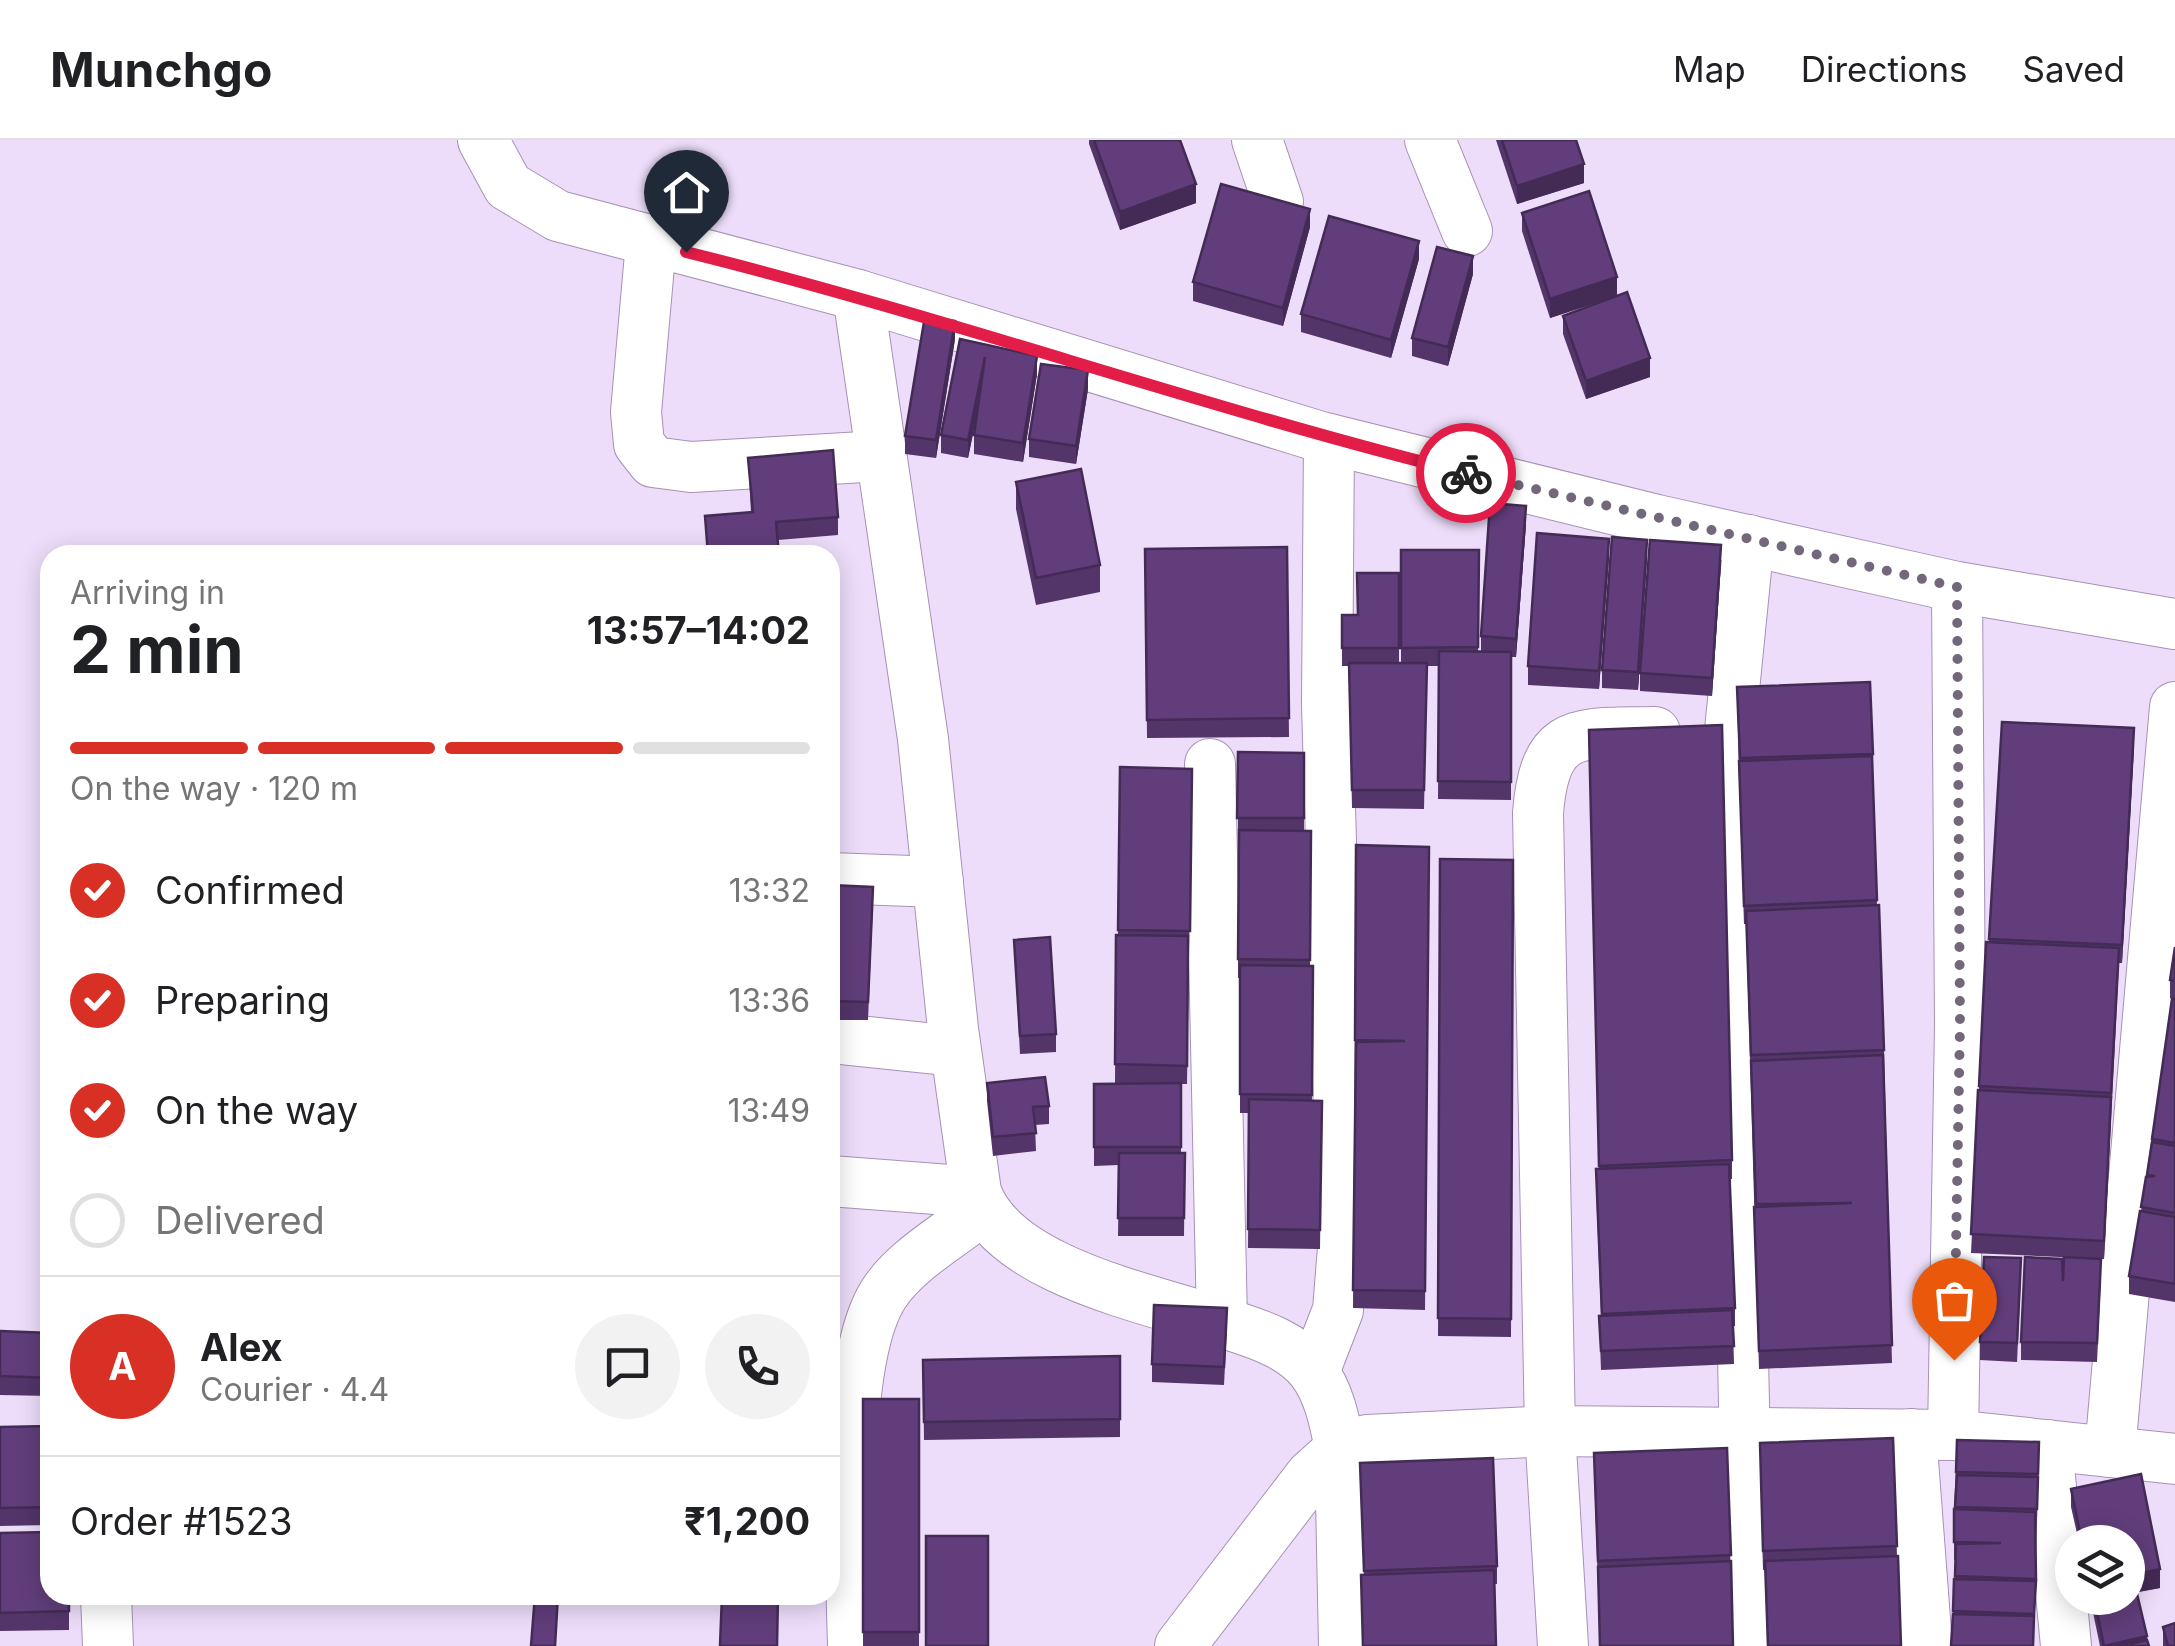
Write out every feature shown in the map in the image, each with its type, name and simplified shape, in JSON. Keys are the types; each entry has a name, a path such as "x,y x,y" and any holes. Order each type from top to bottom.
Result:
{"street":[{"path":"483,140 508,186 558,216 651,244 858,295 1329,439 1957,587 2175,624"},
{"path":"1257,140 1278,202"},
{"path":"1430,140 1467,232"},
{"path":"651,244 636,412 639,444 653,462 691,467 881,456"},
{"path":"858,295 923,739 955,1051 979,1201 1006,1233 1063,1271 1222,1322 1294,1352 1314,1372 1334,1416 1340,1448 1344,1646"},
{"path":"1314,1372 1338,1310 1343,1234 1327,705 1329,439"},
{"path":"1749,540 1730,730 1750,1646"},
{"path":"1926,1646 1932,1434 1960,1024 1957,587"},
{"path":"2110,1452 2175,707"},
{"path":"1563,1646 1550,1431 1540,774 1549,755 1563,743 1590,734 1730,730"},
{"path":"1210,764 1222,1322"},
{"path":"840,878 938,882"},
{"path":"840,1039 955,1051"},
{"path":"840,1182 979,1201"},
{"path":"852,1646 841,1544 844,1378 882,1296 979,1201"},
{"path":"1180,1646 1311,1475 1340,1448 1367,1440 1550,1431 1932,1434 2175,1460"},
{"path":"2047,1445 2066,1646"},
{"path":"106,1605 108,1646"}],"building":[{"path":"1094,140 1180,140 1196,184 1120,212"},
{"path":"1502,140 1576,140 1584,164 1517,186"},
{"path":"1221,184 1310,209 1283,308 1193,282"},
{"path":"1589,191 1617,277 1550,299 1522,213"},
{"path":"1329,216 1419,241 1391,340 1301,314"},
{"path":"1437,247 1473,256 1448,347 1412,338"},
{"path":"1627,292 1650,358 1586,381 1563,316"},
{"path":"925,316 955,321 936,440 905,436"},
{"path":"960,339 1037,356 1023,443 974,435 985,357 968,440 941,435"},
{"path":"1041,364 1088,370 1076,446 1029,439"},
{"path":"833,450 838,517 776,522 778,545 707,545 705,516 753,512 748,458"},
{"path":"1081,469 1100,565 1036,578 1016,482"},
{"path":"1490,503 1526,506 1516,639 1481,636"},
{"path":"1537,533 1609,539 1599,671 1528,666"},
{"path":"1612,537 1647,540 1638,672 1602,670"},
{"path":"1650,540 1721,545 1712,678 1640,673"},
{"path":"1287,547 1289,718 1147,720 1145,549"},
{"path":"1401,550 1479,550 1478,647 1401,648"},
{"path":"1357,573 1399,573 1399,648 1342,648 1342,615 1358,615"},
{"path":"1439,651 1511,652 1511,782 1438,781"},
{"path":"1349,663 1427,663 1424,790 1352,790"},
{"path":"1870,682 1873,754 1740,758 1737,687"},
{"path":"2002,722 2134,728 2122,945 1989,939"},
{"path":"1722,725 1732,1160 1599,1166 1589,730"},
{"path":"1238,752 1304,753 1304,818 1237,818"},
{"path":"1872,756 1877,900 1744,906 1739,761"},
{"path":"1120,767 1192,769 1190,931 1118,930"},
{"path":"1239,830 1311,831 1310,960 1238,959"},
{"path":"1356,845 1429,847 1425,1291 1353,1290 1356,1042 1405,1041 1355,1040"},
{"path":"1440,859 1513,860 1511,1319 1438,1318"},
{"path":"840,885 873,887 868,1002 840,1001"},
{"path":"1879,905 1884,1050 1751,1055 1746,911"},
{"path":"1116,935 1188,936 1187,1066 1115,1064"},
{"path":"1050,937 1056,1034 1020,1036 1014,940"},
{"path":"1986,942 2119,948 2111,1093 1979,1086"},
{"path":"2175,947 2175,981 2170,980"},
{"path":"1240,965 1313,966 1312,1095 1240,1094"},
{"path":"2175,999 2175,1143 2152,1139"},
{"path":"1883,1055 1892,1345 1759,1351 1754,1207 1852,1203 1756,1204 1751,1061"},
{"path":"1045,1077 1049,1106 1033,1107 1036,1133 993,1137 987,1083"},
{"path":"1181,1083 1181,1147 1094,1147 1094,1084"},
{"path":"1978,1090 2111,1097 2104,1241 1971,1234"},
{"path":"1249,1099 1322,1101 1320,1230 1248,1229"},
{"path":"2152,1142 2175,1146 2175,1213 2141,1207 2146,1177 2155,1176 2147,1175"},
{"path":"1119,1153 1185,1153 1184,1218 1118,1218"},
{"path":"1729,1164 1735,1308 1602,1314 1596,1169"},
{"path":"2140,1211 2175,1217 2175,1284 2129,1276"},
{"path":"1984,1257 2021,1258 2017,1343 1980,1342"},
{"path":"2025,1257 2062,1259 2063,1281 2064,1257 2101,1259 2097,1343 2021,1342"},
{"path":"1154,1305 1227,1308 1224,1367 1152,1364"},
{"path":"1732,1310 1734,1346 1601,1351 1599,1316"},
{"path":"0,1331 40,1333 40,1378 0,1376"},
{"path":"1120,1356 1120,1419 924,1422 923,1360"},
{"path":"863,1399 919,1399 919,1632 863,1632"},
{"path":"40,1426 40,1507 0,1508 0,1427"},
{"path":"1893,1438 1897,1546 1763,1551 1760,1443"},
{"path":"1957,1440 2039,1442 2038,1474 1956,1472"},
{"path":"1727,1448 1731,1555 1598,1561 1594,1453"},
{"path":"1493,1458 1497,1566 1364,1571 1360,1463"},
{"path":"2141,1474 2160,1569 2145,1572 2145,1525 2078,1525 2071,1489"},
{"path":"1957,1475 2038,1477 2037,1509 1955,1507"},
{"path":"1954,1509 2035,1512 2036,1579 1955,1576 1956,1544 2001,1543 1954,1542"},
{"path":"40,1532 40,1605 69,1605 69,1611 0,1613 0,1533"},
{"path":"926,1536 988,1536 988,1646 926,1646"},
{"path":"1898,1556 1901,1646 1768,1646 1765,1561"},
{"path":"1731,1561 1733,1646 1600,1646 1598,1567"},
{"path":"1494,1570 1496,1646 1363,1646 1361,1575"},
{"path":"1954,1579 2036,1581 2034,1614 1953,1611"},
{"path":"534,1605 557,1605 555,1646 531,1646"},
{"path":"722,1605 778,1605 777,1646 720,1646"},
{"path":"1953,1614 2034,1616 2033,1646 1951,1646"},
{"path":"2098,1615 2142,1615 2147,1636 2104,1646"},
{"path":"2175,1623 2175,1646 2168,1646 2163,1627"},
{"path":"2147,1640 2149,1646 2122,1646"}],"way so far":[{"path":"1466,473 1957,587 1960,1024 1954,1360"}],"route":[{"path":"686,252 858,295 1321,437 1466,473"}]}
